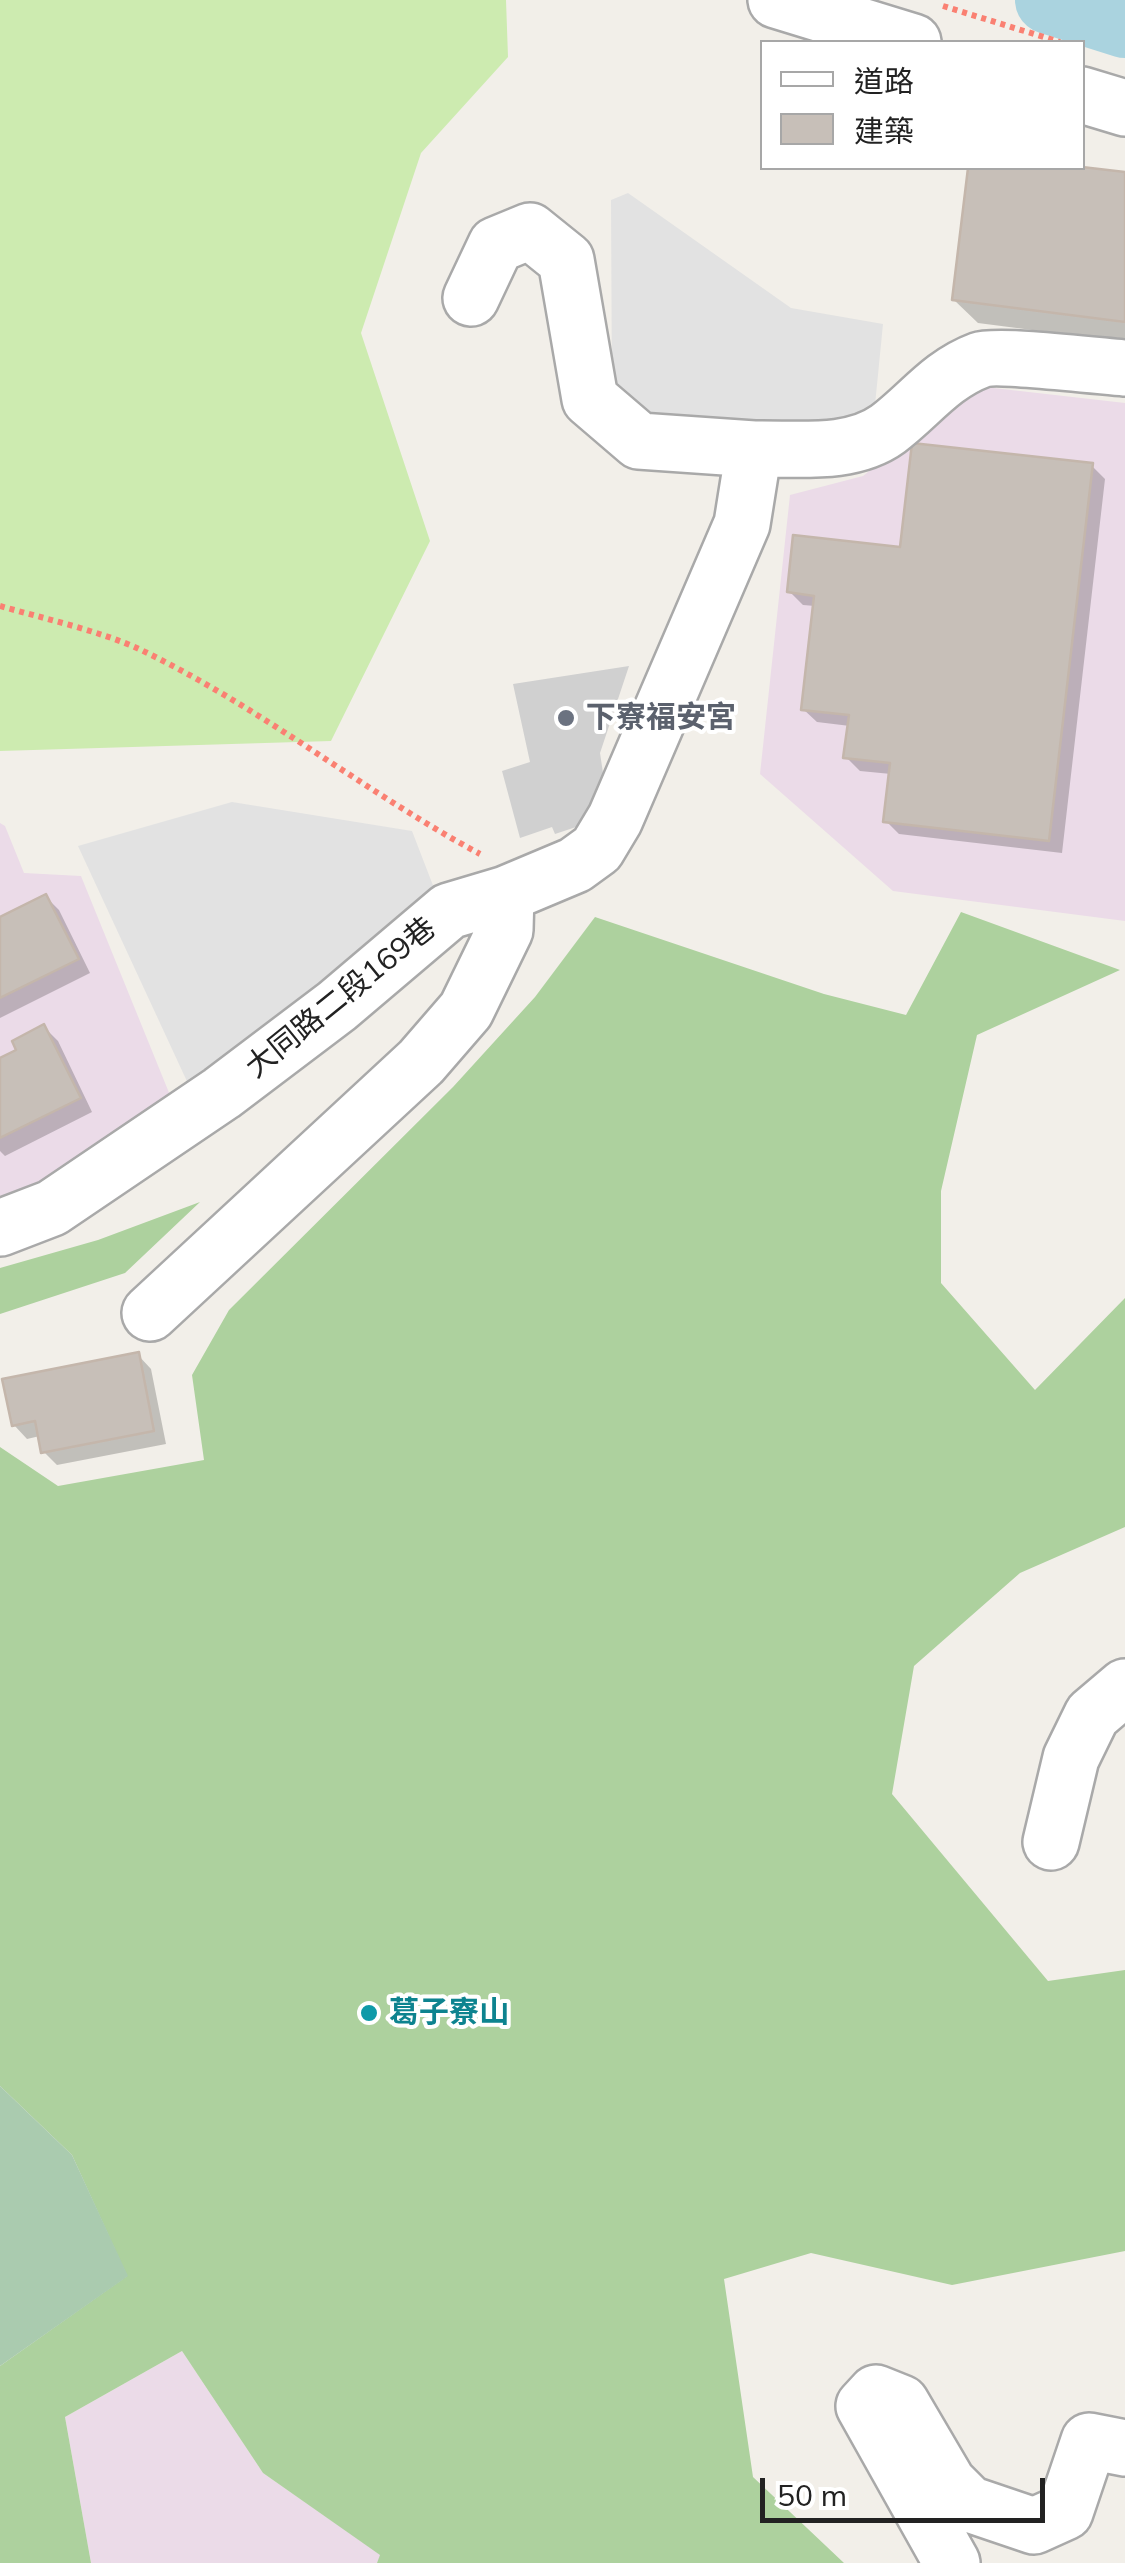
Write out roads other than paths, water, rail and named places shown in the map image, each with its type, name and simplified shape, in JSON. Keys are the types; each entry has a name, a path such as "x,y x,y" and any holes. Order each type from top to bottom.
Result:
{"street":[{"path":"776,0 926,24"},
{"path":"1085,96 1125,108"},
{"path":"471,298 496,245 530,232 566,260 590,399 640,441 754,449 835,448 886,430 932,386 983,358 1125,368"},
{"name":"大同路二段169巷","path":"0,1228 52,1208 222,1093 336,1006 449,911 575,865 597,848 615,820 742,524 754,449"},
{"path":"150,1314 420,1062 466,1010 505,930 520,888"},
{"path":"1051,1842 1071,1758 1092,1715 1125,1687"},
{"path":"952,2563 864,2406 876,2393 901,2403 948,2483 968,2504 1034,2526 1065,2512 1089,2441 1125,2448"}],"waterway":[{"path":"1049,0 1125,24"}],"place":[{"name":"下寮福安宮","path":"566,718"},
{"name":"葛子寮山","path":"369,2013"}]}
